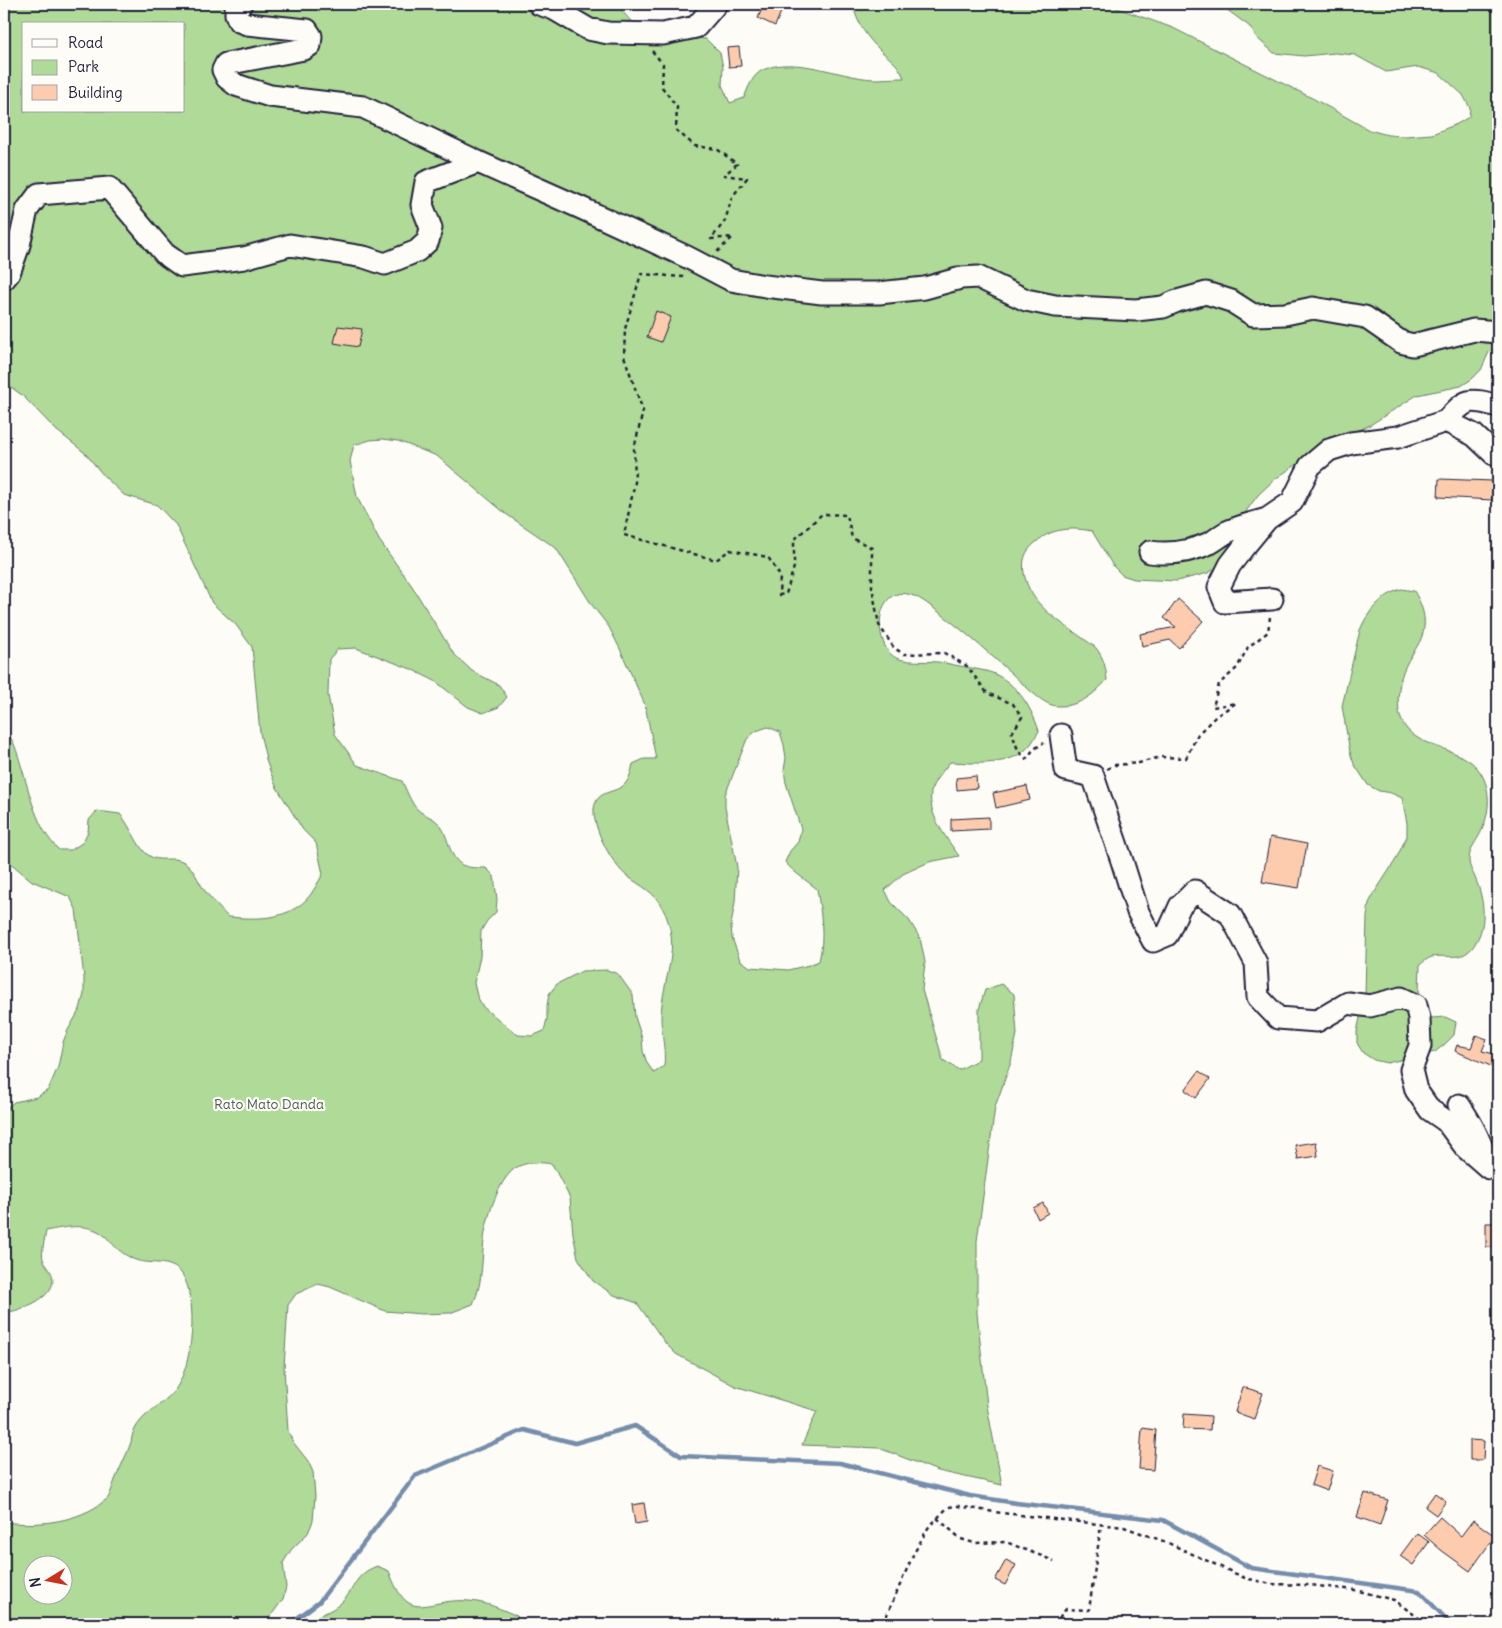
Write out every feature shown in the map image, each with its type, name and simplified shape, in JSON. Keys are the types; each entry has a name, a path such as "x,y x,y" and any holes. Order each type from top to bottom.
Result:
{"street":[{"path":"241,4 236,6 236,14 239,21 246,24 307,30 311,36 310,45 304,49 226,64 223,70 227,78 236,85 270,96 363,106 478,162 579,207 695,272 765,286 822,293 879,294 924,288 962,278 978,277 1026,300 1055,306 1104,309 1136,310 1163,307 1206,293 1231,301 1253,315 1285,314 1313,308 1365,317 1401,342 1413,345 1474,330 1498,332"},
{"path":"538,4 554,9 588,30 608,34 662,34 696,27 716,4"},
{"path":"4,279 9,273 19,245 27,210 39,194 109,188 165,254 182,266 244,258 290,245 364,256 385,264 417,251 428,241 431,228 422,205 426,182 478,162"},
{"path":"1272,599 1225,602 1219,587 1234,559 1267,519 1292,502 1310,466 1329,450 1351,443 1398,437 1446,421 1462,404 1468,402 1475,400 1498,406"},
{"path":"1446,421 1474,435 1494,454 1498,454"},
{"path":"1150,552 1163,554 1196,548 1212,542 1226,532 1267,519"},
{"path":"1061,735 1066,770 1093,776 1138,912 1153,941 1167,935 1180,906 1195,891 1230,914 1256,963 1258,997 1278,1018 1317,1021 1348,1004 1370,1006 1401,998 1416,1005 1419,1018 1420,1046 1411,1070 1416,1090 1430,1110 1446,1121 1466,1148 1494,1168"},
{"path":"1458,1105 1482,1143 1494,1168"}],"path":[{"path":"648,47 664,64 662,87 677,107 676,130 695,146 718,149 737,164 724,175 747,178 732,197 725,221 711,239 734,237 695,272 641,274 625,329 624,356 644,411 634,449 634,482 624,535 716,560 730,550 768,557 780,576 779,595 786,594 794,567 794,540 822,514 847,514 852,538 872,548 872,587 879,625 894,648 904,654 944,653 967,666 987,693 1014,704 1022,717 1012,733 1018,750 1026,759 1034,748 1061,735"},
{"path":"1093,776 1115,765 1139,763 1161,757 1186,758 1198,734 1216,716 1236,703 1213,707 1219,684 1237,668 1248,647 1268,632 1272,599"},
{"path":"883,1624 913,1554 928,1528 948,1507 958,1506 1124,1527 1166,1542 1246,1578 1271,1584 1309,1585 1355,1590 1394,1600 1427,1624"},
{"path":"937,1518 961,1539 974,1543 1006,1542 1054,1561"},
{"path":"1054,1624 1066,1609 1089,1610 1101,1524"}],"green space":[{"name":"Rato Mato Danda","path":"4,4 616,4 636,27 650,34 706,39 720,53 723,67 722,85 730,103 744,98 751,82 759,72 775,66 802,66 873,79 904,78 897,65 867,35 859,23 853,4 1106,4 1173,28 1314,99 1369,130 1388,135 1405,136 1432,134 1469,117 1470,108 1463,95 1439,73 1418,67 1386,72 1355,55 1335,53 1304,56 1274,53 1257,38 1249,26 1219,4 1498,4 1498,344 1489,352 1481,370 1472,379 1461,386 1417,395 1370,425 1318,450 1275,479 1258,495 1247,510 1233,547 1221,565 1208,573 1177,581 1134,579 1122,575 1113,566 1092,531 1069,529 1048,534 1041,538 1029,549 1025,556 1023,564 1027,584 1038,603 1096,648 1106,671 1107,680 1092,694 1074,704 1056,706 1042,700 947,618 925,602 908,594 895,595 886,602 881,614 880,628 883,641 889,653 899,659 945,663 986,671 996,675 1013,686 1020,694 1036,721 1039,731 1031,744 1023,752 1004,761 982,763 950,762 933,785 931,806 938,824 959,856 929,862 903,874 885,890 891,902 909,920 920,938 925,962 922,990 943,1060 959,1070 979,1059 979,1009 985,990 1001,984 1014,994 1017,1034 1011,1062 995,1107 977,1241 977,1313 987,1406 1002,1485 938,1471 879,1448 802,1445 817,1411 735,1386 676,1354 666,1344 637,1303 614,1295 593,1281 578,1258 573,1234 570,1198 552,1164 528,1163 518,1166 508,1175 495,1198 485,1232 481,1278 473,1304 450,1313 422,1314 385,1311 330,1287 318,1284 296,1294 288,1305 284,1368 288,1431 313,1472 315,1496 313,1521 308,1533 291,1550 283,1563 286,1587 283,1599 265,1624 4,1624 4,1522 28,1524 53,1522 77,1516 99,1505 108,1498 133,1433 142,1419 174,1391 186,1367 192,1334 192,1316 191,1300 187,1286 182,1274 177,1269 166,1264 133,1259 118,1250 101,1233 86,1227 46,1231 43,1259 53,1277 52,1287 34,1303 18,1310 4,1313 4,1110 14,1102 37,1097 48,1090 58,1067 63,1042 80,1009 84,994 84,978 76,909 70,897 32,881 8,861 4,851 4,730 15,746 39,821 59,850 71,850 82,843 88,832 89,820 97,811 120,814 144,852 156,859 178,860 186,863 205,891 228,917 259,918 288,912 306,900 323,874 316,843 303,830 276,786 267,763 260,733 252,647 236,625 212,603 176,525 157,505 124,495 104,476 85,453 56,430 23,396 4,382","holes":["370,440 398,441 437,456 506,514 556,548 592,605 609,627 645,705 656,759 644,759 633,764 625,784 598,798 594,809 594,817 604,846 616,864 621,871 656,898 669,923 671,937 670,963 661,1017 664,1066 654,1073 647,1063 643,1051 642,1038 635,1017 633,995 618,974 607,970 582,971 557,984 549,994 544,1031 532,1036 518,1035 483,1007 477,996 474,983 480,957 481,931 496,912 497,899 494,876 486,868 468,867 458,862 452,853 442,828 436,821 417,809 402,781 357,765 335,734 328,695 329,659 338,649 356,648 411,669 435,681 468,707 483,713 499,707 507,697 499,685 472,671 453,653 412,586 379,540 357,497 350,461 354,445","768,727 780,732 786,758 784,770 786,783 801,829 798,842 790,851 785,862 817,889 822,925 819,961 788,970 750,967 740,960 732,938 731,925 735,902 737,867 725,807 725,795 747,739 756,731"]},
{"path":"1401,589 1414,591 1422,608 1424,622 1422,637 1406,665 1402,677 1398,697 1400,716 1412,734 1421,740 1462,756 1478,769 1486,786 1488,804 1485,823 1472,848 1469,859 1470,867 1479,887 1482,903 1483,919 1479,935 1472,949 1467,953 1456,956 1432,957 1420,965 1419,990 1423,1014 1433,1018 1445,1017 1456,1022 1454,1035 1435,1052 1387,1063 1374,1060 1363,1053 1357,1043 1357,1032 1365,994 1369,903 1395,861 1407,836 1407,823 1402,798 1391,793 1379,791 1368,785 1354,764 1342,706 1363,623 1381,600"},
{"path":"377,1566 389,1571 404,1599 412,1604 420,1606 454,1601 481,1603 517,1616 520,1624 301,1624 338,1606 347,1597 359,1577"}],"building":[{"path":"764,4 781,12 775,26 758,18"},
{"path":"739,47 741,66 729,67 727,48"},
{"path":"656,311 671,317 661,342 647,337"},
{"path":"338,326 362,329 358,347 334,343"},
{"path":"1439,479 1493,481 1492,500 1438,497"},
{"path":"1178,599 1203,621 1179,648 1170,640 1142,646 1140,634 1176,627 1164,618"},
{"path":"976,776 977,788 957,790 956,778"},
{"path":"1027,786 1030,800 996,808 993,793"},
{"path":"989,817 989,829 951,831 951,819"},
{"path":"1270,837 1307,844 1299,888 1262,882"},
{"path":"1476,1035 1487,1039 1482,1051 1498,1055 1498,1069 1455,1051 1457,1045 1471,1048"},
{"path":"1199,1071 1210,1079 1196,1098 1185,1090"},
{"path":"1316,1142 1318,1156 1298,1159 1295,1145"},
{"path":"1043,1203 1048,1213 1038,1219 1033,1208"},
{"path":"1486,1223 1498,1223 1498,1247 1486,1247"},
{"path":"1243,1387 1263,1393 1254,1419 1235,1412"},
{"path":"1184,1414 1211,1416 1210,1430 1183,1429"},
{"path":"1142,1428 1156,1430 1153,1470 1139,1469"},
{"path":"1470,1440 1484,1441 1483,1460 1470,1460"},
{"path":"1317,1466 1333,1471 1327,1491 1311,1485"},
{"path":"1365,1493 1388,1500 1380,1525 1357,1517"},
{"path":"1435,1493 1446,1501 1436,1515 1425,1507"},
{"path":"644,1503 647,1522 635,1524 632,1505"},
{"path":"1440,1517 1461,1536 1473,1520 1495,1536 1470,1571 1424,1535"},
{"path":"1417,1533 1429,1542 1413,1565 1400,1556"},
{"path":"1006,1560 1016,1565 1005,1585 995,1580"}],"waterway":[{"path":"289,1624 319,1602 415,1476 524,1430 575,1443 635,1426 681,1456 840,1463 970,1496 1163,1520 1251,1568 1419,1591 1451,1624"}]}
